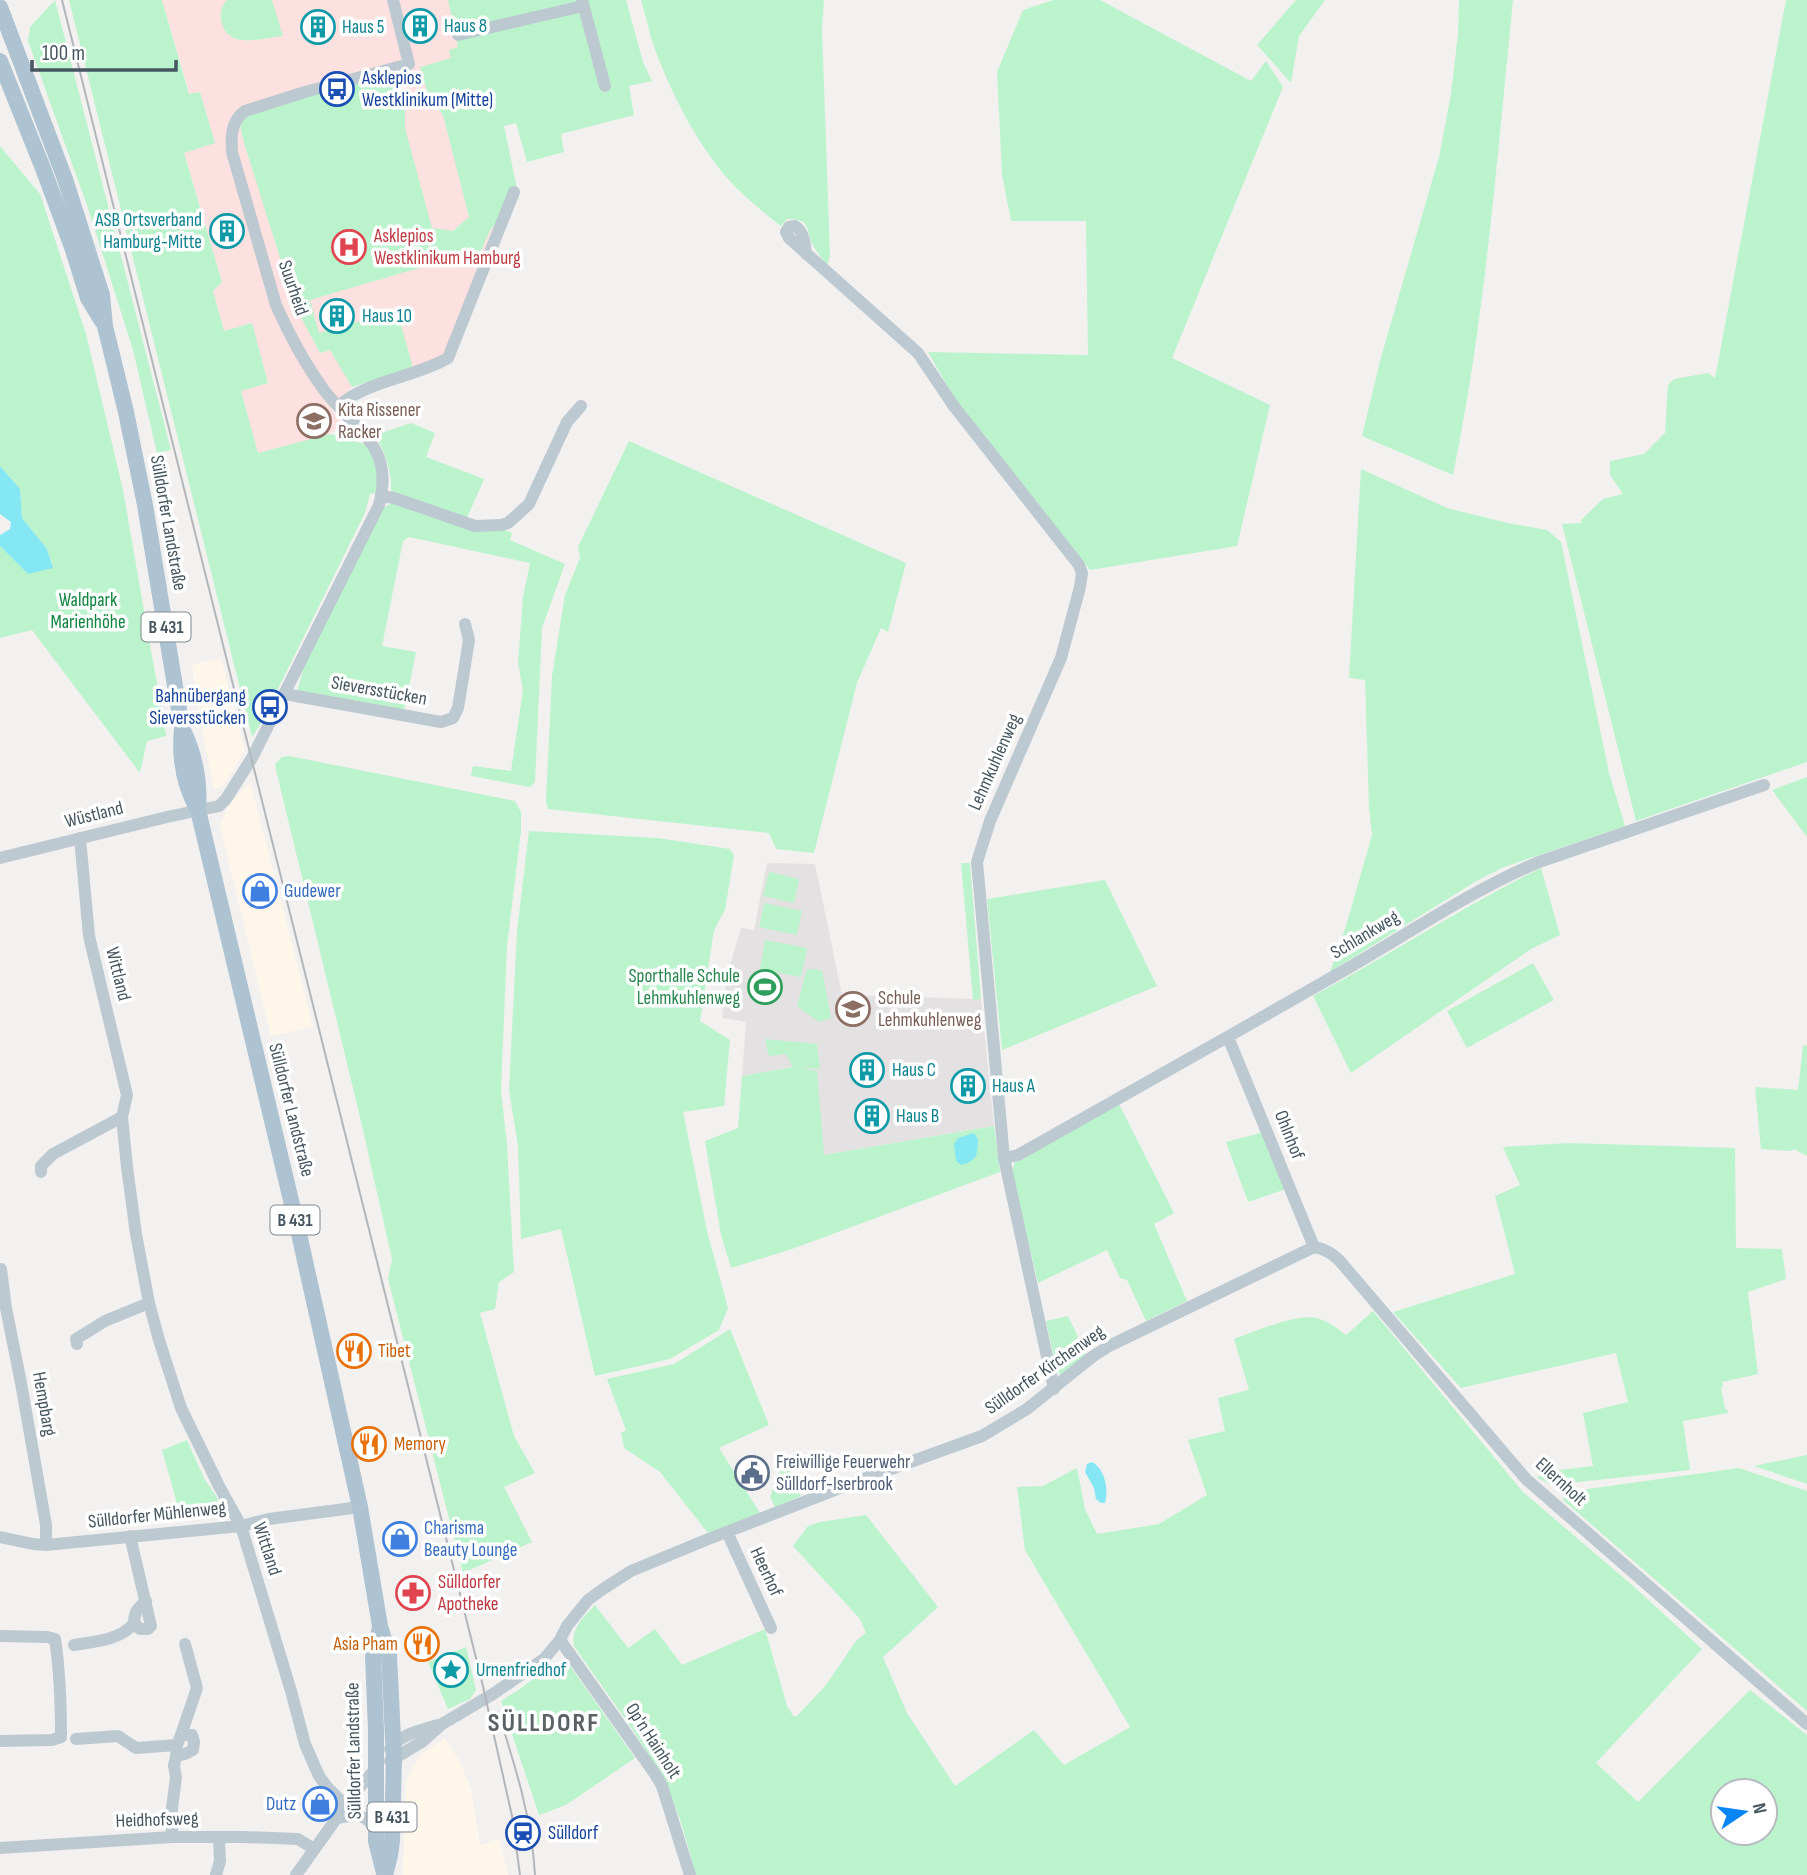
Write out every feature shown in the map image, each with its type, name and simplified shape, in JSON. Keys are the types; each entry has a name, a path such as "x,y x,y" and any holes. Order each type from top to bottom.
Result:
{"main road":[{"name":"Sülldorfer Landstraße","path":"1,18 65,179 102,295 105,326 145,505 182,728 191,747 199,790 198,810 292,1203 360,1507 380,1626 390,1655 394,1751 391,1840 385,1875 376,1833 373,1656 380,1626"},
{"name":"Sülldorfer Landstraße","path":"0,61 72,247 88,298 105,326"}],"street":[{"name":"Suurheid","path":"339,406 323,388 300,352 276,305 232,152 231,134 235,122 245,111 409,64 393,0"},
{"path":"458,35 583,3 605,86"},
{"path":"198,810 219,806 252,758 379,505 383,469 376,450 339,406 356,393 448,358 514,192"},
{"name":"Lehmkuhlenweg","path":"806,254 918,353 953,405 1079,565 1082,573 1061,657 990,821 977,862 1004,1158 1054,1389"},
{"path":"381,496 475,526 509,523 529,504 567,422 581,405"},
{"name":"Sieversstücken","path":"285,694 441,722 453,718 458,708 469,640 465,624"},
{"name":"Schlankweg","path":"1004,1158 1018,1155 1508,875 1764,785"},
{"name":"Wüstland","path":"0,858 198,810"},
{"name":"Wittland","path":"80,838 89,936 127,1095 122,1117 136,1234 159,1340 181,1408 241,1526 305,1744 319,1776 346,1805"},
{"name":"Ohlnhof","path":"1228,1037 1314,1247"},
{"path":"41,1172 41,1167 53,1154 122,1117"},
{"name":"Sülldorfer Kirchenweg","path":"394,1751 416,1732 442,1724 493,1694 544,1659 589,1600 611,1583 648,1563 871,1475 982,1436 1027,1409 1109,1346 1314,1247"},
{"name":"Ellernholt","path":"1314,1247 1331,1252 1339,1260 1526,1479 1807,1724"},
{"name":"Hempbarg","path":"1,1269 46,1525 46,1545"},
{"path":"77,1344 76,1339 105,1321 149,1303"},
{"name":"Sülldorfer Mühlenweg","path":"0,1537 46,1545 241,1526 269,1519 360,1507"},
{"name":"Heerhof","path":"727,1532 771,1628"},
{"path":"74,1645 105,1639 129,1630 134,1623 136,1609 146,1601 130,1536"},
{"path":"0,1636 55,1639 59,1660 61,1737 51,1740 0,1741"},
{"name":"Op'n Hainholt","path":"560,1640 662,1786 690,1875"},
{"path":"172,1837 176,1777 174,1766 178,1745 197,1688 185,1644"},
{"path":"76,1739 118,1735 136,1748 178,1745"},
{"path":"296,1875 346,1805 394,1751"},
{"path":"338,1818 352,1815 363,1817 369,1821 376,1833"},
{"name":"Heidhofsweg","path":"0,1848 172,1837 219,1837 298,1839 314,1849"},
{"path":"216,1875 220,1861 219,1837"}],"shaded area":[{"name":"Asklepios Westklinikum Hamburg","path":"162,0 449,0 498,211 459,332 448,356 352,387 331,409 343,424 330,434 258,454 241,391 268,383 251,323 224,331 213,291 222,282 184,152 215,142 199,92 190,95"},
{"path":"221,658 245,750 224,785 214,790 192,665"},
{"path":"251,784 313,1027 271,1036 220,826 227,808 245,786"},
{"name":"Schule Lehmkuhlenweg","path":"767,863 815,864 842,995 981,999 994,1126 824,1155 792,1067 742,1076 746,1022 722,1018 727,976 741,928 754,930"},
{"path":"445,1738 460,1762 471,1789 480,1845 499,1839 508,1875 403,1875 406,1782 420,1755"}],"green space":[{"path":"55,0 171,450 157,453 133,350 89,211 28,41 30,27"},
{"path":"69,0 162,0 189,94 200,92 215,143 184,153 222,282 213,291 224,331 252,323 268,383 241,391 258,453 330,434 368,445 377,464 378,493 370,494 365,513 252,737"},
{"path":"227,0 272,0 283,36 246,40 230,36 224,30 221,20 222,7"},
{"path":"448,0 626,0 643,62 652,81 629,86 634,115 561,134 564,152 527,162 516,123 504,126 519,198 490,230 477,261 471,257 443,261 310,300 319,333 397,310 413,368 352,387 330,350 320,353 292,296 245,146 240,117 396,73 405,104 405,128 432,228 453,231 469,217 443,115 429,98 420,67 451,58 449,50 458,47"},
{"path":"641,0 824,0 822,29 830,256 827,266 814,247 805,223 787,219 781,226 734,186 706,150 687,119 663,69"},
{"path":"1053,0 1100,0 1251,81 1266,61 1283,87 1172,358 1270,405 1237,546 1090,570 952,394 928,352 1088,355 1086,221 1011,221 1002,175 997,72 1023,10"},
{"path":"1296,0 1325,0 1299,36 1291,83 1257,45"},
{"path":"1459,0 1513,0 1482,298 1453,475 1362,436 1380,361 1439,157 1451,94"},
{"path":"1786,0 1807,0 1807,762 1636,821 1562,524 1582,523 1581,520 1603,499 1623,494 1610,475 1610,461 1644,454 1665,433 1668,385 1674,379 1708,373 1715,378"},
{"name":"Waldpark Marienhöhe","path":"0,146 40,194 86,334 123,490 166,736 147,741 140,773 32,630 0,638 0,546 28,574 53,567 47,549 22,518 20,489 0,466"},
{"path":"411,423 435,433 426,457 484,479 467,518 391,492 387,462 375,435"},
{"path":"629,441 906,563 888,632 881,628 857,683 814,853 776,849 769,833 548,809 546,801 552,676 565,595 580,558 578,547"},
{"path":"1361,469 1447,508 1547,530 1561,542 1609,773 1625,826 1504,867 1478,880 1330,972 1372,835 1365,680 1349,678"},
{"path":"392,503 503,529 512,533 510,540 565,564 542,628 535,782 530,787 471,776 473,766 511,771 523,690 518,663 523,597 530,563 409,537 403,541 382,646 416,652 404,711 297,692 305,662 383,508"},
{"path":"289,756 515,801 521,812 507,946 501,1090 514,1272 499,1282 495,1309 480,1313 514,1436 535,1473 504,1487 532,1542 463,1573 388,1279 392,1259 277,774 275,764 282,757"},
{"path":"1807,777 1807,837 1772,790"},
{"path":"529,831 658,838 730,849 734,855 725,910 714,930 700,1021 730,1040 724,1106 683,1112 707,1231 728,1308 719,1330 670,1359 595,1376 561,1229 521,1239 518,1146 509,1090 517,931"},
{"path":"961,863 970,863 981,999 973,1000"},
{"path":"1541,868 1560,935 1531,949 1351,1073 1313,996 1483,898"},
{"path":"769,872 799,879 794,903 763,896"},
{"path":"1105,880 1157,986 1002,1050 987,899"},
{"path":"764,903 802,911 797,935 759,927"},
{"path":"765,940 807,948 801,977 760,969"},
{"path":"1533,963 1554,1000 1467,1048 1447,1011"},
{"path":"807,969 822,970 831,1018 819,1022 797,1006"},
{"path":"765,1039 817,1044 820,1069 795,1067 817,1071 824,1155 994,1126 1000,1172 792,1249 731,1268 721,1235 705,1141 738,1128 742,1076 793,1067 786,1054 769,1056"},
{"path":"1807,1045 1807,1156 1794,1149 1761,1149 1755,1087 1798,1090 1803,1046"},
{"path":"1119,1104 1174,1213 1154,1224 1187,1301 1146,1321 1127,1280 1120,1278 1107,1250 1038,1283 1012,1173 1016,1161"},
{"path":"1264,1132 1286,1189 1248,1202 1226,1142"},
{"path":"1568,1143 1735,1148 1736,1248 1782,1249 1786,1279 1748,1292 1758,1374 1722,1382 1725,1409 1728,1413 1683,1421 1690,1470 1559,1484 1550,1484 1537,1478 1543,1472 1593,1466 1583,1413 1628,1402 1616,1353 1461,1388 1393,1312 1515,1274 1495,1196 1520,1185 1503,1147"},
{"path":"1373,1311 1523,1492 1702,1649 1596,1763 1638,1802 1750,1690 1807,1735 1807,1875 696,1875 670,1793 633,1730 574,1646 576,1629 595,1605 628,1648 655,1629 682,1665 765,1629 787,1706 794,1717 826,1685 856,1641 866,1633 860,1619 793,1546 808,1526 866,1515 938,1607 883,1657 907,1713 955,1786 1034,1730 1064,1765 1130,1727 1025,1550 1017,1487 1043,1486 1077,1468 1085,1509 1097,1534 1159,1524 1207,1495 1188,1440 1225,1431 1218,1398 1249,1390 1234,1339 1298,1318 1316,1318 1346,1335"},
{"path":"1068,1316 1086,1354 1060,1374 1057,1372 1046,1321"},
{"path":"730,1329 769,1425 719,1448 760,1513 708,1533 660,1472 624,1448 621,1433 626,1430 607,1379 674,1364"},
{"path":"187,1440 204,1478 218,1499 209,1515 181,1518 162,1450"},
{"path":"1807,1455 1807,1484 1754,1466"},
{"path":"784,1460 801,1496 775,1507 770,1497"},
{"path":"1739,1468 1807,1491 1807,1711 1563,1500 1566,1492"},
{"path":"466,1647 476,1690 470,1699 448,1709 428,1662"},
{"path":"552,1664 556,1670 564,1671 570,1666 635,1758 566,1805 539,1815 501,1701"}],"water":[{"path":"0,466 20,489 22,518 47,549 53,568 28,574 0,546 0,535 10,529 11,522 0,514"},
{"path":"974,1133 978,1139 976,1156 961,1165 956,1161 954,1144 958,1138"},
{"path":"1092,1462 1105,1480 1105,1503 1096,1499 1094,1488 1085,1472 1087,1464"}],"tram line":[{"path":"62,0 482,1682 512,1816 520,1875"},
{"path":"498,1712 526,1813 535,1875"}],"place":[{"name":"Haus 8","path":"420,26"},
{"name":"Haus 5","path":"318,27"},
{"name":"Asklepios Westklinikum (Mitte)","path":"337,89"},
{"name":"ASB Ortsverband Hamburg-Mitte","path":"227,231"},
{"name":"Asklepios Westklinikum Hamburg","path":"349,247"},
{"name":"Haus 10","path":"337,316"},
{"name":"Kita Rissener Racker","path":"314,421"},
{"name":"Bahnübergang Sieversstücken","path":"270,707"},
{"name":"Gudewer","path":"260,891"},
{"name":"Sporthalle Schule Lehmkuhlenweg","path":"765,987"},
{"name":"Schule Lehmkuhlenweg","path":"853,1009"},
{"name":"Haus C","path":"867,1070"},
{"name":"Haus A","path":"968,1086"},
{"name":"Haus B","path":"872,1116"},
{"name":"Tibet","path":"354,1351"},
{"name":"Memory","path":"369,1444"},
{"name":"Freiwillige Feuerwehr Sülldorf-Iserbrook","path":"752,1473"},
{"name":"Charisma Beauty Lounge","path":"400,1539"},
{"name":"Sülldorfer Apotheke","path":"413,1593"},
{"name":"Asia Pham","path":"422,1644"},
{"name":"Urnenfriedhof","path":"451,1670"},
{"name":"Dutz","path":"320,1804"},
{"name":"Sülldorf","path":"523,1833"}],"district":[{"name":"SÜLLDORF","path":"544,1723"}]}
